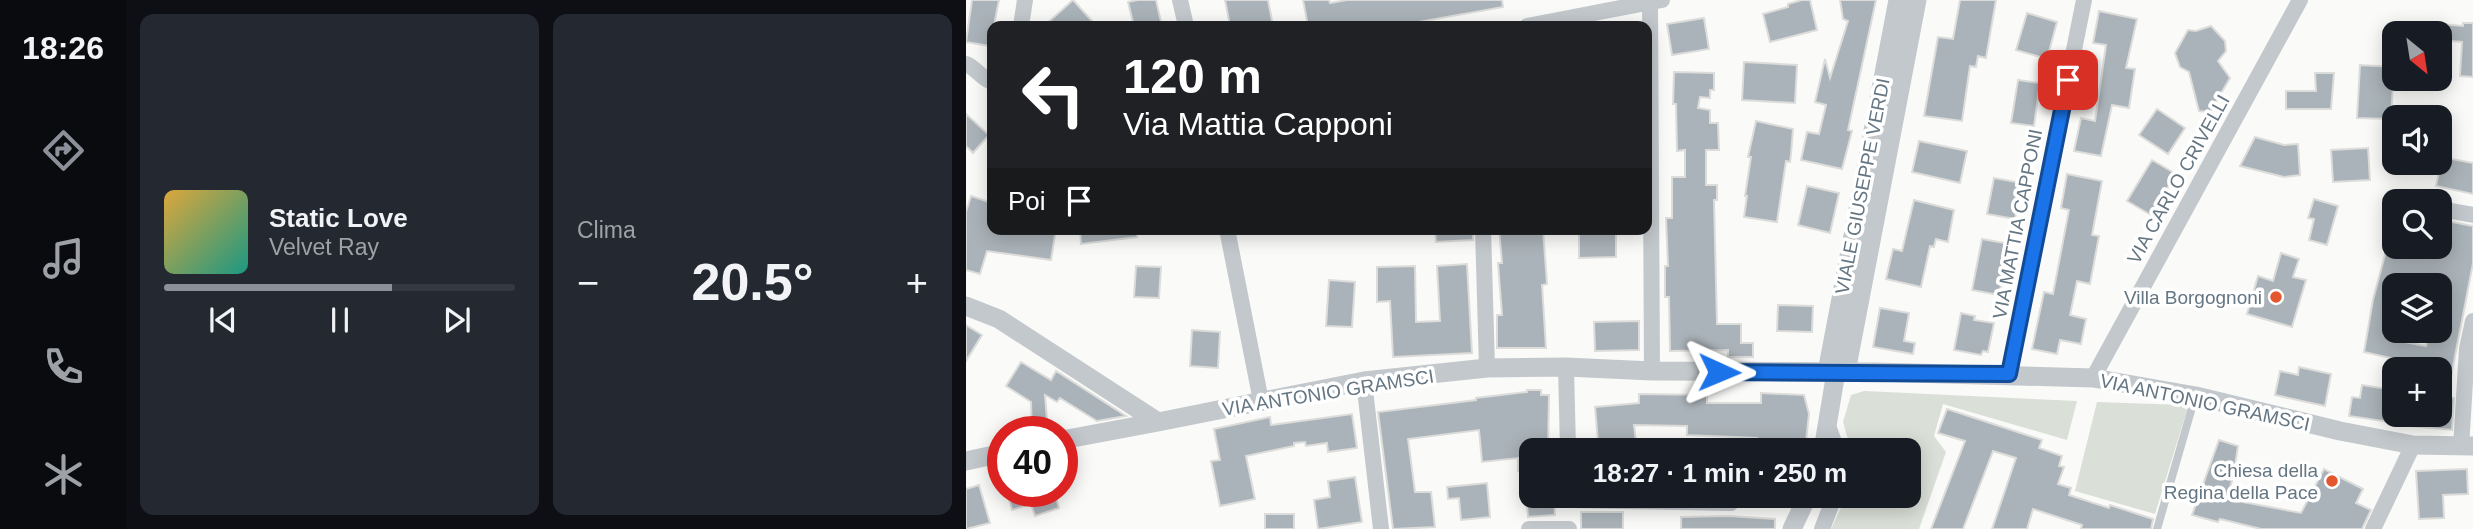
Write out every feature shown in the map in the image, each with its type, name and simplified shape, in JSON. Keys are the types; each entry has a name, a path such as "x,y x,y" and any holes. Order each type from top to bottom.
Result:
{"street":[{"path":"1022,21 1024,0"},
{"path":"1180,0 1185,21"},
{"name":"VIALE GIUSEPPE VERDI","path":"1836,372 1898,0"},
{"name":"VIALE GIUSEPPE VERDI","path":"1836,372 1917,0"},
{"name":"VIA MATTIA CAPPONI","path":"2009,374 2084,0"},
{"name":"VIA CARLO CRIVELLI","path":"2093,378 2300,0"},
{"path":"1553,21 1656,1 1652,370"},
{"path":"966,64 973,66 987,80"},
{"path":"2452,211 2473,215"},
{"path":"1228,235 1261,401"},
{"path":"1483,235 1487,368"},
{"path":"966,306 999,319 1158,422"},
{"path":"2467,446 2466,349 2473,321"},
{"path":"1566,367 1568,438"},
{"name":"VIA ANTONIO GRAMSCI","path":"1078,437 1364,382 1487,368 1566,367 2009,374 2093,378 2196,396 2340,431 2413,445 2467,446"},
{"path":"1825,438 1836,372"},
{"path":"1364,382 1381,529"},
{"path":"1827,423 1833,438"},
{"path":"2373,529 2413,445"},
{"path":"966,461 987,456"},
{"path":"1529,529 1569,529 1569,508"},
{"path":"1793,529 1802,508"},
{"path":"1822,529 1830,508"}],"lane":[{"path":"2157,529 2196,396"}],"shaded area":[{"path":"1864,391 2077,401 2067,440 1943,404 1934,436 1946,452 1919,529 1831,529 1841,508 1921,508 1921,438 1848,438 1843,422 1851,395"},
{"path":"2097,402 2184,405 2187,410 2155,514 2075,491"}],"building":[{"path":"972,0 999,0 995,21 987,21 987,46 966,42"},
{"path":"1073,0 1092,21 1050,21"},
{"path":"1156,0 1161,21 1133,21 1128,2"},
{"path":"1225,0 1268,0 1272,21 1229,21"},
{"path":"1303,0 1329,0 1330,3 1347,0 1502,0 1503,7 1424,21 1307,21"},
{"path":"1802,0 1810,0 1817,30 1770,42 1763,14"},
{"path":"1840,0 1876,0 1848,130 1852,131 1842,169 1801,160 1807,132 1819,134 1826,105 1815,102 1825,59 1830,78 1848,21 1843,19"},
{"path":"1960,0 1996,0 1986,58 1978,56 1976,67 1970,66 1962,121 1924,116 1938,37 1953,39"},
{"path":"2099,11 2137,19 2126,68 2135,69 2129,108 2112,105 2101,156 2074,151 2081,118 2095,121 2106,45 2093,43"},
{"path":"2027,13 2057,22 2047,59 2016,50"},
{"path":"1704,18 1709,49 1672,55 1667,24"},
{"path":"2463,23 2473,23 2473,77 2460,76 2462,42 2452,41 2452,25 2463,26"},
{"path":"2211,26 2225,41 2226,51 2218,61 2230,78 2210,112 2199,111 2189,72 2180,67 2175,53 2188,30 2196,31"},
{"path":"1744,62 1797,65 1795,103 1742,100"},
{"path":"2360,65 2382,66 2382,91 2393,91 2392,105 2382,105 2382,119 2357,118"},
{"path":"1674,72 1714,73 1714,90 1710,90 1710,98 1700,97 1698,108 1710,110 1710,123 1718,123 1719,150 1706,150 1706,185 1717,185 1717,200 1714,200 1717,324 1741,324 1741,343 1753,343 1753,357 1728,357 1728,350 1670,351 1669,297 1665,297 1665,266 1668,266 1666,218 1672,218 1672,177 1685,177 1685,150 1677,151 1676,104 1673,104"},
{"path":"2315,73 2334,73 2331,109 2286,109 2286,91 2316,91"},
{"path":"2018,80 2040,83 2034,126 2011,123"},
{"path":"2157,109 2185,128 2168,154 2139,135"},
{"path":"966,114 987,133 987,137 973,153 966,146"},
{"path":"1756,121 1793,129 1790,162 1786,161 1777,222 1744,217 1751,157 1748,157"},
{"path":"2255,137 2284,145 2298,144 2300,175 2284,177 2240,166"},
{"path":"1919,141 1967,151 1960,183 1912,172"},
{"path":"2368,148 2370,180 2333,182 2331,150"},
{"path":"2452,159 2473,163 2473,194 2436,186 2438,175 2452,175"},
{"path":"2152,160 2176,174 2151,215 2127,201"},
{"path":"2067,174 2102,181 2092,235 2099,236 2090,284 2077,281 2070,315 2086,319 2081,344 2060,340 2057,354 2032,349 2044,292 2053,294 2069,210 2061,208"},
{"path":"1994,178 2022,183 2015,219 1987,214"},
{"path":"1807,186 1839,193 1830,233 1798,225"},
{"path":"971,196 987,201 987,235 1055,235 1051,260 987,251 980,274 966,270 966,212"},
{"path":"2314,199 2338,206 2327,245 2309,240 2314,219 2308,218"},
{"path":"1914,200 1954,210 1948,242 1936,239 1934,247 1930,246 1921,287 1886,279 1893,249 1902,251"},
{"path":"2452,222 2473,226 2473,263 2452,372 2452,357 2386,357 2364,352 2384,259 2452,259"},
{"path":"1080,235 1137,235 1137,237 1081,244"},
{"path":"1435,235 1473,235 1473,240 1436,242"},
{"path":"1500,235 1543,235 1547,284 1542,285 1546,348 1497,348 1497,315 1502,315 1498,263 1502,263"},
{"path":"1579,235 1616,235 1616,257 1579,258"},
{"path":"1982,239 2010,244 1999,295 1972,290"},
{"name":"Villa Borgognoni","path":"2281,253 2299,259 2293,277 2306,280 2292,327 2247,314 2258,276 2273,281"},
{"path":"1467,264 1472,353 1393,357 1390,301 1377,302 1377,267 1415,266 1416,322 1440,321 1437,266"},
{"path":"1136,266 1161,267 1159,298 1134,297"},
{"path":"1329,280 1355,282 1352,327 1326,326"},
{"path":"1778,305 1813,306 1812,332 1777,331"},
{"path":"1880,308 1909,313 1904,341 1915,343 1913,354 1873,347"},
{"path":"1961,313 1975,316 1974,320 1994,323 1988,352 1983,351 1981,355 1954,350"},
{"path":"1639,321 1639,350 1595,351 1594,322"},
{"path":"966,325 982,335 966,361"},
{"path":"1192,330 1220,332 1218,368 1190,366"},
{"path":"1021,362 1051,380 1056,371 1126,416 1097,421 1060,398 1057,402 1045,395 1047,416 1031,416 1031,402 1006,386"},
{"path":"2299,367 2331,374 2325,406 2275,395 2280,371 2298,375"},
{"path":"2362,385 2382,388 2382,421 2349,416 2352,397 2360,398"},
{"path":"1541,390 1541,395 1549,395 1548,438 1519,438 1519,471 1518,458 1482,462 1479,430 1408,439 1415,492 1431,492 1435,527 1393,529 1378,412"},
{"path":"1761,393 1804,395 1809,414 1806,438 1687,435 1687,426 1634,425 1636,438 1598,438 1595,407 1639,403 1639,394 1707,395 1707,403 1761,403"},
{"path":"2454,398 2452,430 2421,427 2452,427"},
{"path":"1947,409 2042,440 2039,448 2062,456 2059,466 2064,467 2058,484 2071,488 2069,495 2153,519 2151,529 2081,529 2082,525 2033,509 2027,529 1992,529 2016,458 1993,451 1963,529 1931,529 1965,441 1938,433"},
{"path":"1352,414 1357,448 1328,452 1327,443 1306,446 1305,442 1246,456 1255,499 1220,506 1211,461 1220,460 1214,429 1270,417 1271,425"},
{"name":"Chiesa della Regina della Pace","path":"2219,440 2238,446 2227,499 2301,513 2324,469 2363,489 2356,503 2371,510 2362,529 2261,529 2192,515"},
{"path":"2467,469 2468,494 2443,495 2444,518 2419,519 2416,471"},
{"path":"1355,477 1362,522 1318,529 1314,500 1330,497 1328,481"},
{"path":"1487,483 1490,517 1461,520 1459,498 1448,499 1447,487"},
{"path":"979,485 990,523 966,529 966,489"},
{"path":"1032,507 1059,507 1059,508 1035,516"},
{"path":"1527,508 1555,508 1555,515 1528,517"},
{"path":"1581,512 1623,512 1623,529 1581,529"},
{"path":"1265,514 1294,514 1294,529 1265,529"},
{"path":"1681,517 1775,519 1775,529 1681,529"}],"place":[{"name":"Villa Borgognoni","path":"2276,297"},
{"name":"Chiesa della Regina della Pace","path":"2332,481"}],"route":[{"path":"1719,372 2009,374 2068,80"}]}
